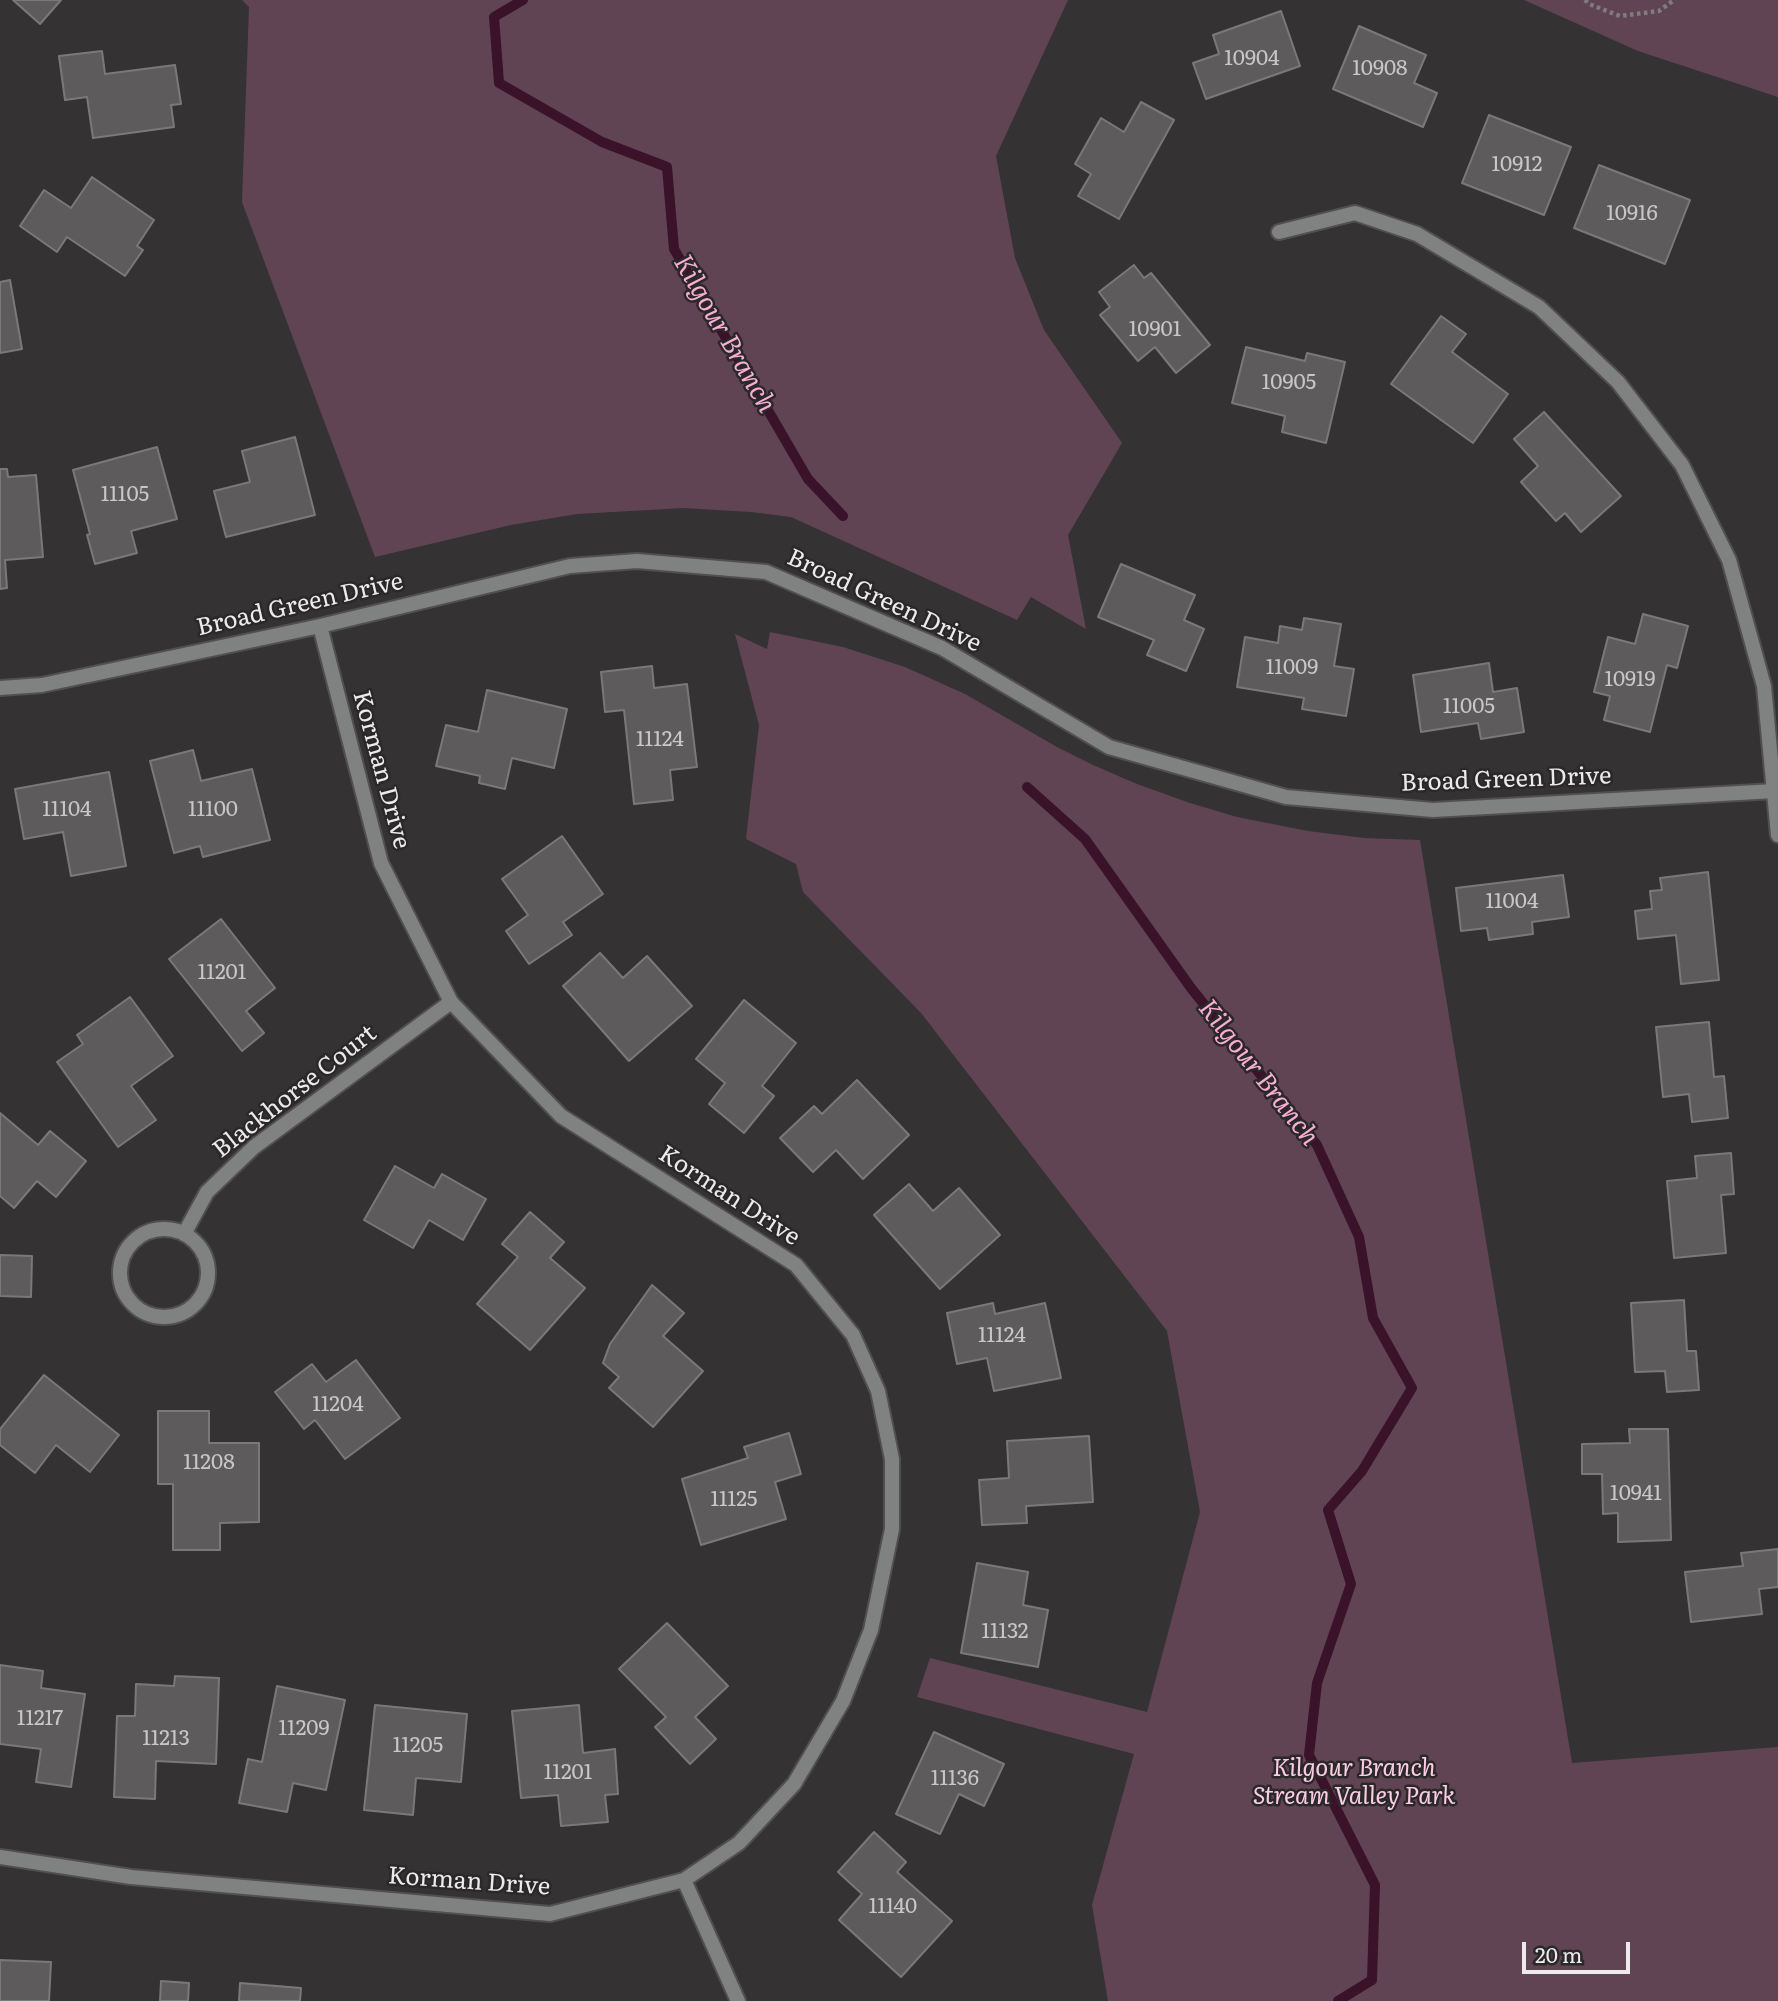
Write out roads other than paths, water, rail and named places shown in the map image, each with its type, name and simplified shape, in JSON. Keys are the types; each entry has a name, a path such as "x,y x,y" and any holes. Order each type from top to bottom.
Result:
{"street":[{"path":"1279,232 1355,213 1417,234 1539,307 1618,382 1682,465 1729,560 1764,687 1778,835"},
{"name":"Broad Green Drive","path":"0,688 42,685 320,626 570,565 637,561 766,572 942,648 1109,747 1286,797 1433,810 1775,791"},
{"name":"Korman Drive","path":"0,1857 131,1877 550,1914 684,1880 738,1843 794,1784 843,1702 871,1630 892,1529 892,1458 878,1391 853,1335 796,1265 561,1116 451,1002 381,863 320,626"},
{"name":"Blackhorse Court","path":"184,1234 207,1192 254,1147 451,1002"},
{"path":"161,1230 184,1234 204,1256 208,1271 199,1300 187,1310 173,1316 158,1317 143,1313 123,1290 119,1276 121,1260 139,1236 161,1230"},
{"path":"684,1880 738,2001"}],"waterway":[{"name":"Kilgour Branch","path":"523,0 494,17 499,83 602,142 667,167 674,249 808,479 843,516"},
{"name":"Kilgour Branch","path":"1027,787 1085,839 1191,988 1317,1145 1359,1237 1373,1318 1412,1388 1362,1471 1328,1510 1351,1584 1317,1683 1309,1755 1375,1885 1372,1980 1338,2001"}],"park label":[{"name":"Kilgour Branch Stream Valley Park","path":"1354,1783"}]}
